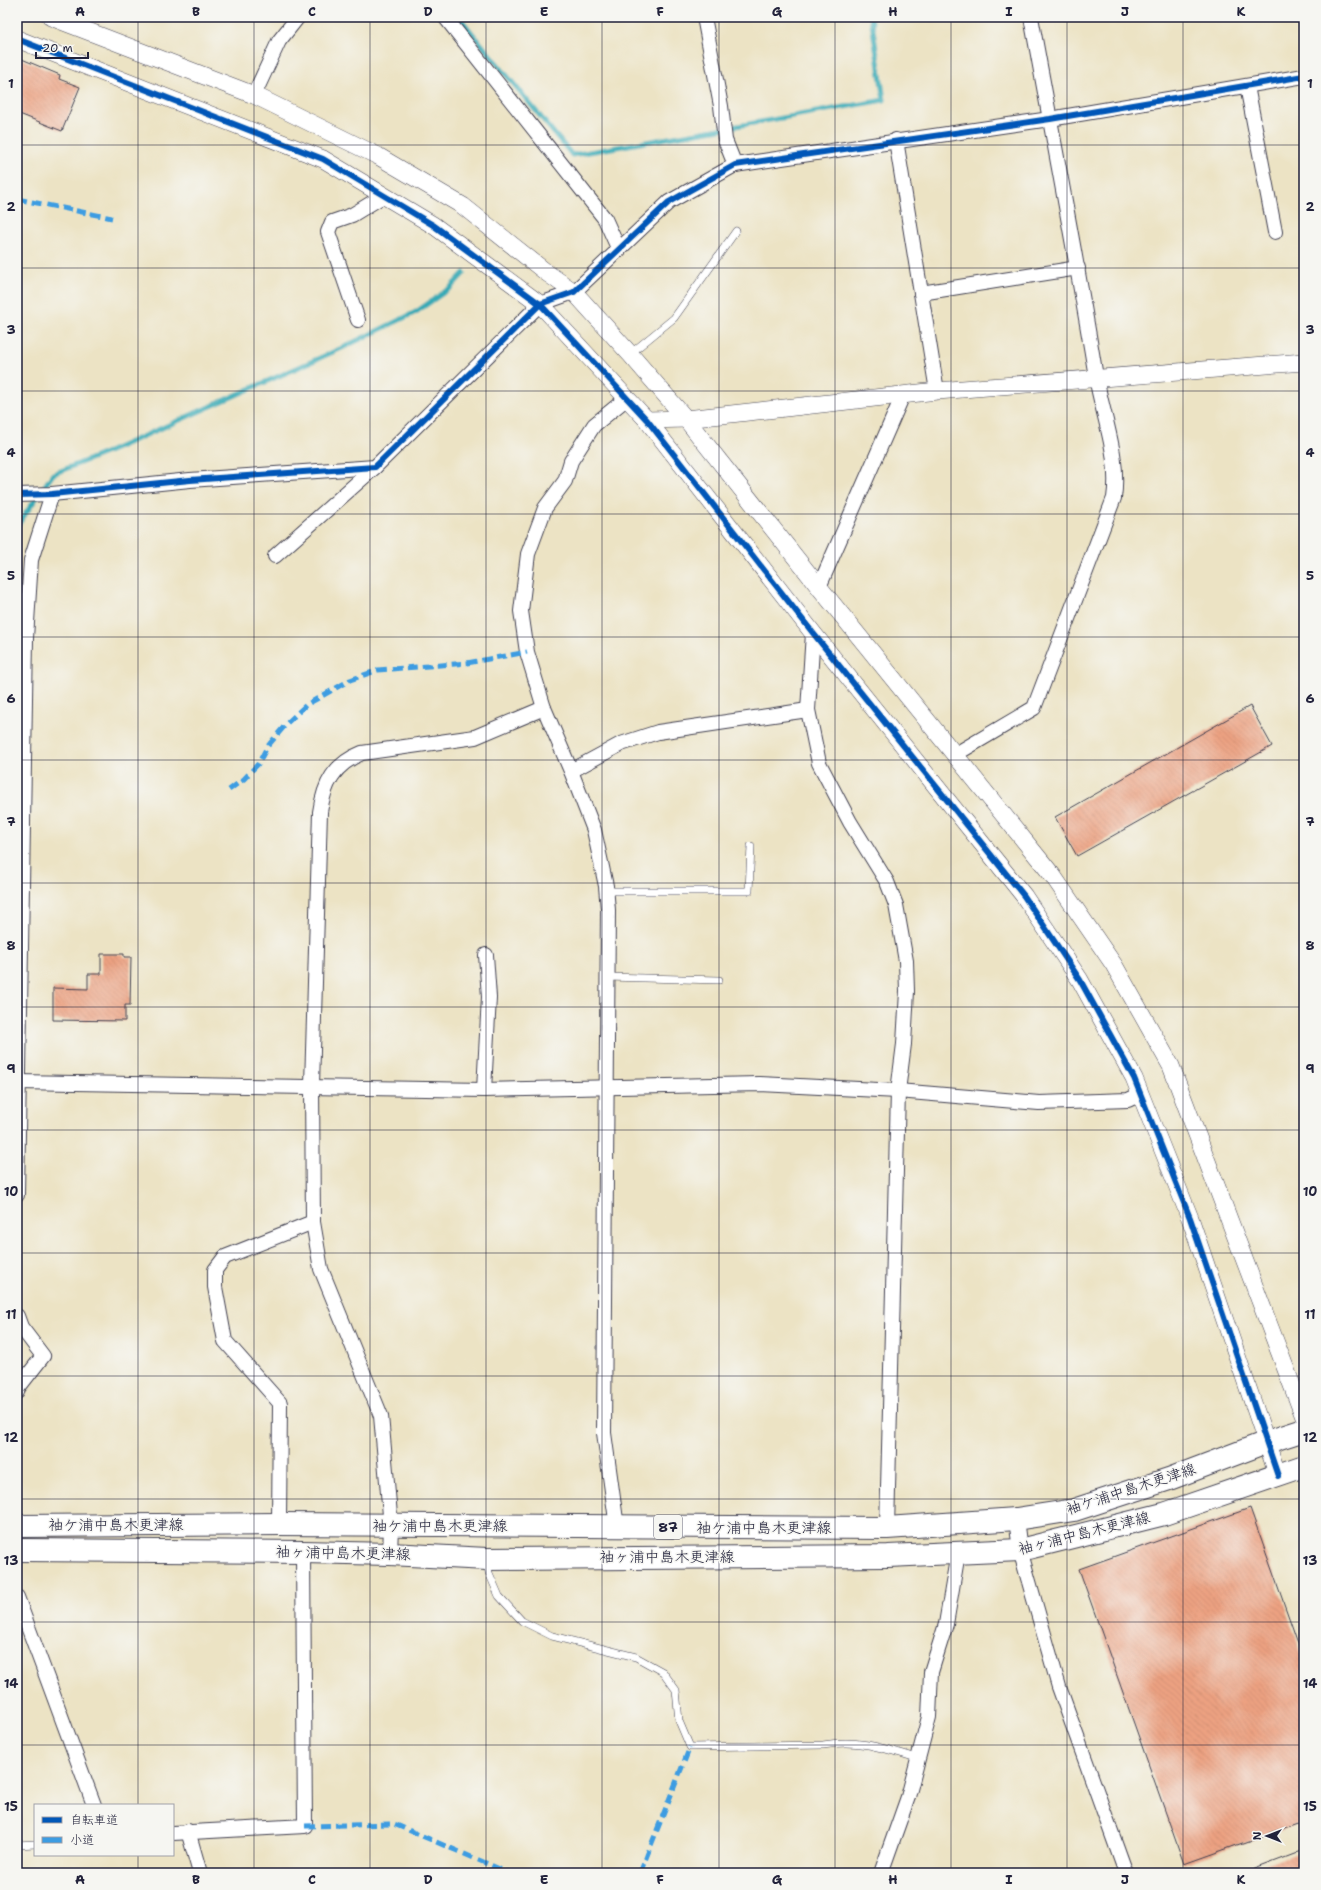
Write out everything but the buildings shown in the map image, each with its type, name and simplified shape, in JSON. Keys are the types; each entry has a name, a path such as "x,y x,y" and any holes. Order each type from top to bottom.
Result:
{"main road":[{"name":"袖ケ浦中島木更津線","path":"17,1526 278,1524 391,1526 887,1528 1016,1519 1074,1510 1169,1479 1304,1430"},
{"name":"袖ヶ浦中島木更津線","path":"17,1550 303,1552 390,1554 487,1559 872,1556 1020,1550 1164,1514 1303,1468"}],"street":[{"path":"51,17 254,95 378,156 463,206 547,273 574,292 630,354 686,419 819,587 956,754 1053,876 1114,965 1171,1066 1304,1417"},
{"path":"254,95 278,41 298,17"},
{"path":"445,17 605,219 619,250"},
{"path":"704,17 721,106 725,140 735,165"},
{"path":"956,754 1034,708 1114,498 1116,486 1115,464 1097,380 1078,268 1031,17"},
{"path":"17,39 323,159 433,225 540,304 647,420 813,633 1024,896 1080,980 1134,1078 1190,1218 1268,1442 1278,1476"},
{"path":"275,556 375,467 540,304 574,292 669,202 735,165 896,140 1050,119 1304,76"},
{"path":"1246,86 1275,232"},
{"path":"896,140 937,391"},
{"path":"358,320 328,232 332,222 352,215 383,196"},
{"path":"921,293 1078,268"},
{"path":"647,420 686,419 937,391 1097,380 1304,362"},
{"path":"819,587 903,395"},
{"path":"617,1527 604,1433 607,977 606,891 594,830 572,771 544,708 527,652 521,611 528,554 545,508 565,481 571,461 594,425 627,398"},
{"path":"17,495 52,494 190,480 375,467"},
{"path":"17,1195 26,638 32,560 52,494"},
{"path":"813,633 808,710 819,763 850,822 887,882 896,905 906,961 907,991 904,1044 898,1091 887,1528"},
{"path":"390,1554 391,1526 381,1416 321,1269 313,1222 312,1085 320,812 323,794 329,779 351,757 362,753 475,738 544,708"},
{"path":"572,771 621,744 658,732 808,710"},
{"path":"484,1090 489,997 486,956"},
{"path":"18,1082 312,1085 484,1090 760,1084 898,1091 1039,1103 1128,1100 1140,1094"},
{"path":"278,1524 280,1403 225,1341 215,1287 215,1270 225,1257 313,1222"},
{"path":"17,1316 21,1327 43,1356 18,1388 17,1392"},
{"path":"1016,1519 1020,1550 1059,1687 1126,1873"},
{"path":"174,1833 305,1826 303,1552"},
{"path":"882,1873 908,1797 929,1717 930,1672 946,1624 958,1553"},
{"path":"17,1597 94,1804"},
{"path":"188,1831 200,1873"}],"lane":[{"path":"630,354 674,318 736,231"},
{"path":"606,891 749,891 751,846"},
{"path":"607,977 719,980"},
{"path":"487,1559 489,1573 499,1596 522,1621 552,1636 636,1657 663,1672 676,1690 679,1721 690,1747 823,1745 843,1742 870,1744 917,1758"},
{"path":"17,1844 34,1844"}],"waterway":[{"path":"459,17 572,155 884,100 871,17"},
{"path":"17,526 53,474 110,451 342,348 416,312 450,288 464,273"}],"marked path":[{"path":"17,199 112,218"},
{"path":"229,790 244,779 258,764 267,747 287,723 306,705 350,680 378,670 467,663 527,652"},
{"path":"640,1873 690,1747"},
{"path":"305,1826 394,1824 509,1873"}],"cycle path":[{"path":"17,39 323,159 433,225 540,304 647,420 813,633 1024,896 1080,980 1134,1078 1190,1218 1278,1476"},
{"path":"17,495 52,494 190,480 375,467 540,304 574,292 669,202 735,165 1050,119 1304,76"}]}
